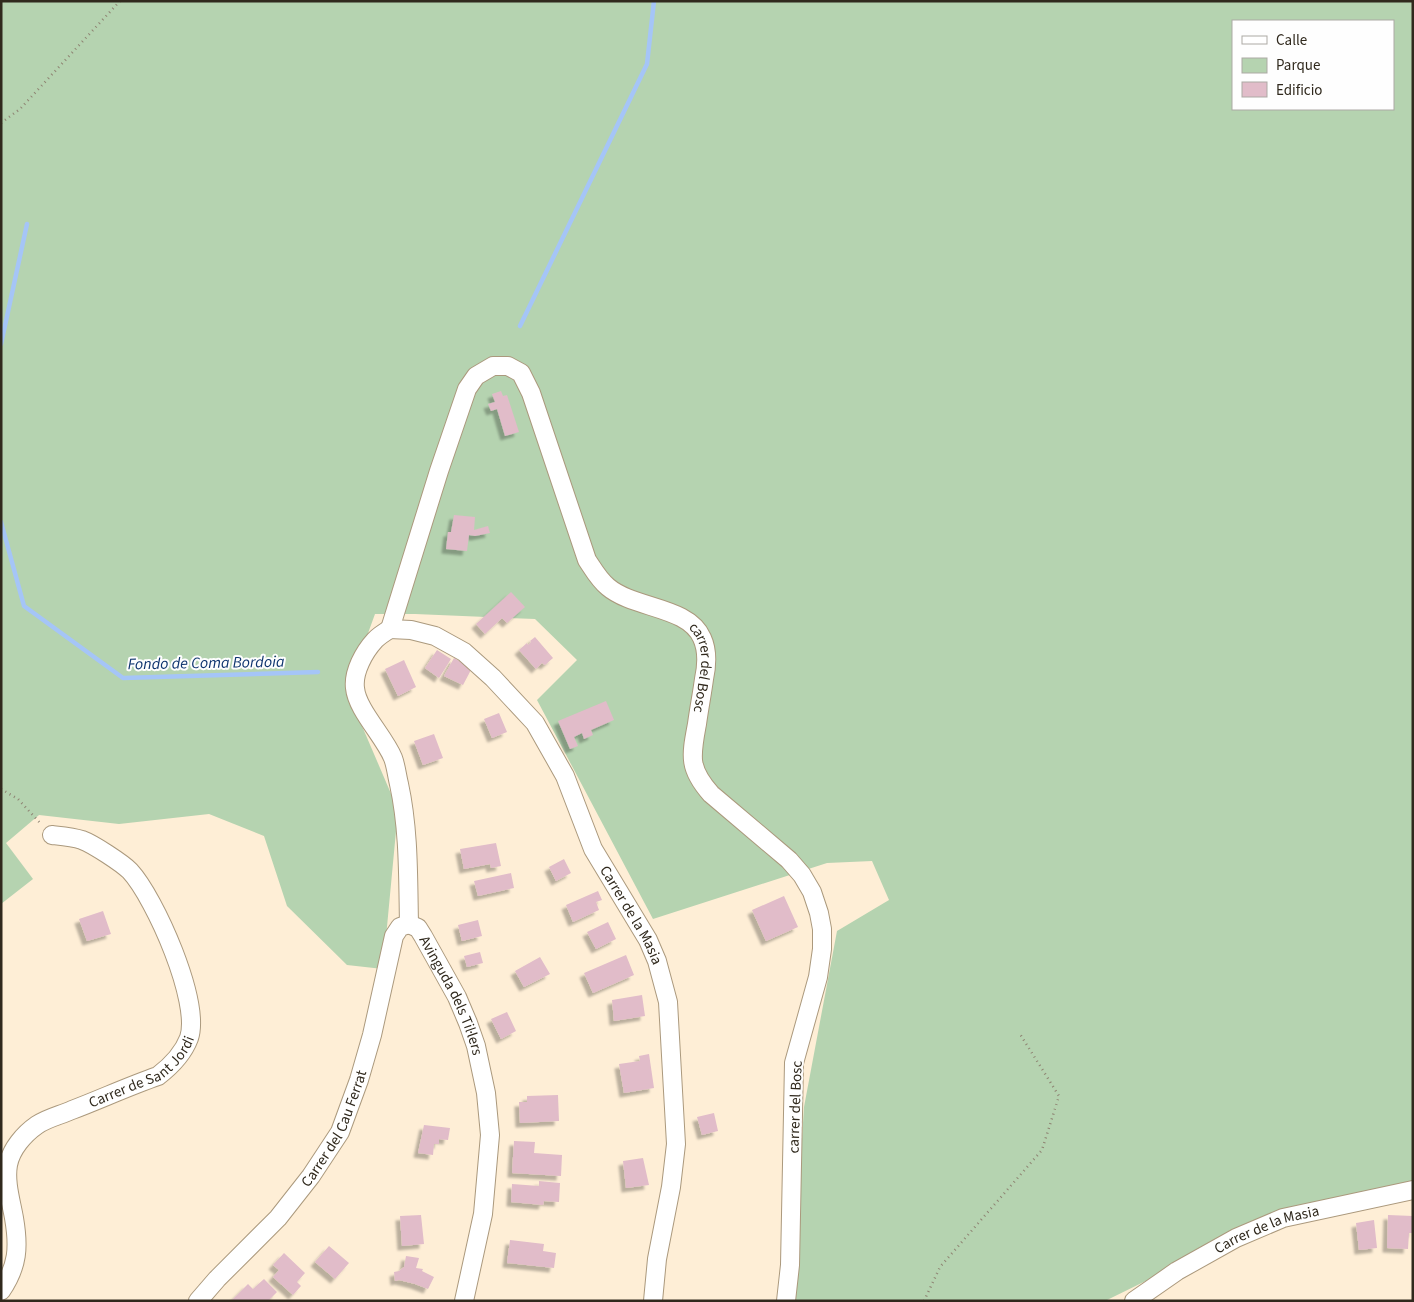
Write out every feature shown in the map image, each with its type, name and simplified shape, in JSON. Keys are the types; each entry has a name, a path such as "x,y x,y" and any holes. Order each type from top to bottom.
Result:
{"street":[{"name":"carrer del Bosc","path":"390,629 467,389 476,376 493,366 508,366 521,374 532,392 587,560 597,575 608,587 630,600 681,617 694,625 702,637 707,651 706,670 692,752 694,767 700,782 711,794 789,860 802,875 812,892 819,913 822,929 822,949 818,976 794,1063 790,1265 786,1301"},
{"name":"Avinguda dels Til·lers","path":"390,629 375,640 365,655 356,671 355,689 362,707 381,735 393,759 402,801 408,854 409,924 418,928 457,997 476,1046 486,1092 490,1136 483,1214 464,1301"},
{"name":"Carrer de la Masia","path":"390,629 411,630 435,636 464,652 493,678 535,723 565,776 593,849 644,934 657,961 668,1002 676,1144 671,1187 658,1259 654,1301"},
{"name":"Carrer de Sant Jordi","path":"1,1291 11,1276 16,1263 16,1230 7,1178 8,1164 20,1141 38,1124 158,1076 172,1066 182,1052 189,1037 191,1019 189,1002 182,976 154,906 136,879 121,864 82,840 52,835"},
{"name":"Carrer del Cau Ferrat","path":"198,1301 217,1279 278,1218 311,1176 340,1132 359,1080 372,1035 394,936 400,927 409,924"},
{"name":"Carrer de la Masia","path":"1134,1301 1177,1271 1236,1238 1283,1218 1413,1190"}],"path":[{"path":"1,123 20,109 120,1"},
{"path":"1,789 18,799 52,835"},
{"path":"924,1301 940,1267 1042,1150 1059,1096 1020,1034"}],"green space":[{"path":"1,1 1413,1 1413,1188 1282,1214 1105,1301 792,1301 804,1107 837,931 889,900 872,861 827,863 653,919 537,700 577,660 535,619 375,614 347,691 398,810 383,969 347,965 287,906 264,836 209,814 119,824 39,815 6,843 33,879 1,904"}],"building":[{"path":"501,391 503,396 507,395 519,432 505,436 497,409 491,411 488,404 495,402 492,394"},
{"path":"454,515 475,517 474,530 488,526 490,533 475,536 469,535 467,551 446,549 448,532 451,532"},
{"path":"511,592 525,607 507,623 502,618 485,634 476,624"},
{"path":"535,637 553,658 545,665 542,663 536,669 519,650 527,643 528,645"},
{"path":"437,650 451,659 439,678 425,668"},
{"path":"454,658 472,668 463,685 444,676"},
{"path":"404,660 416,687 398,696 385,669"},
{"path":"606,701 614,720 591,730 593,735 584,739 582,733 574,737 578,746 570,749 558,721"},
{"path":"499,713 507,732 492,738 484,719"},
{"path":"434,734 443,758 423,765 414,741"},
{"path":"496,843 501,866 491,868 490,864 464,869 460,849"},
{"path":"564,859 571,873 556,881 549,867"},
{"path":"511,873 514,888 478,896 474,881"},
{"path":"598,891 602,900 596,902 599,910 573,922 566,905"},
{"path":"784,896 798,927 766,941 752,910"},
{"path":"103,911 111,934 87,941 79,919"},
{"path":"478,920 482,936 462,941 458,925"},
{"path":"608,922 616,939 596,949 587,932"},
{"path":"480,952 483,963 467,967 464,956"},
{"path":"626,955 634,975 593,993 584,973"},
{"path":"540,957 550,974 524,987 515,971"},
{"path":"642,995 645,1016 614,1021 612,1000"},
{"path":"507,1012 516,1031 501,1039 491,1019"},
{"path":"649,1054 654,1088 624,1093 619,1064 640,1061 639,1056"},
{"path":"558,1095 559,1121 520,1123 519,1102 527,1102 527,1096"},
{"path":"714,1113 718,1131 702,1135 697,1117"},
{"path":"424,1125 450,1128 448,1140 439,1139 439,1144 434,1144 433,1155 418,1153"},
{"path":"514,1141 535,1142 534,1153 562,1155 561,1176 512,1173"},
{"path":"643,1158 649,1185 626,1188 623,1161"},
{"path":"539,1181 560,1183 559,1202 544,1201 543,1205 511,1202 512,1184 539,1186"},
{"path":"421,1215 424,1244 402,1246 400,1216"},
{"path":"1388,1215 1413,1216 1413,1233 1409,1233 1408,1249 1387,1248"},
{"path":"1374,1220 1377,1248 1359,1250 1356,1223"},
{"path":"510,1240 544,1244 543,1251 556,1253 554,1268 507,1263"},
{"path":"329,1246 349,1263 335,1279 315,1262"},
{"path":"284,1253 305,1273 297,1282 301,1286 293,1295 273,1277 279,1270 273,1265"},
{"path":"406,1256 419,1258 416,1268 423,1269 422,1271 434,1277 428,1289 399,1280 395,1281 394,1272 404,1267"},
{"path":"264,1279 277,1292 268,1301 231,1301 248,1284 253,1289"}],"waterway":[{"path":"520,326 647,64 654,1"},
{"name":"Fondo de Coma Bordoia","path":"1,344 27,224"},
{"name":"Fondo de Coma Bordoia","path":"1,522 24,606 123,678 318,672"}]}
